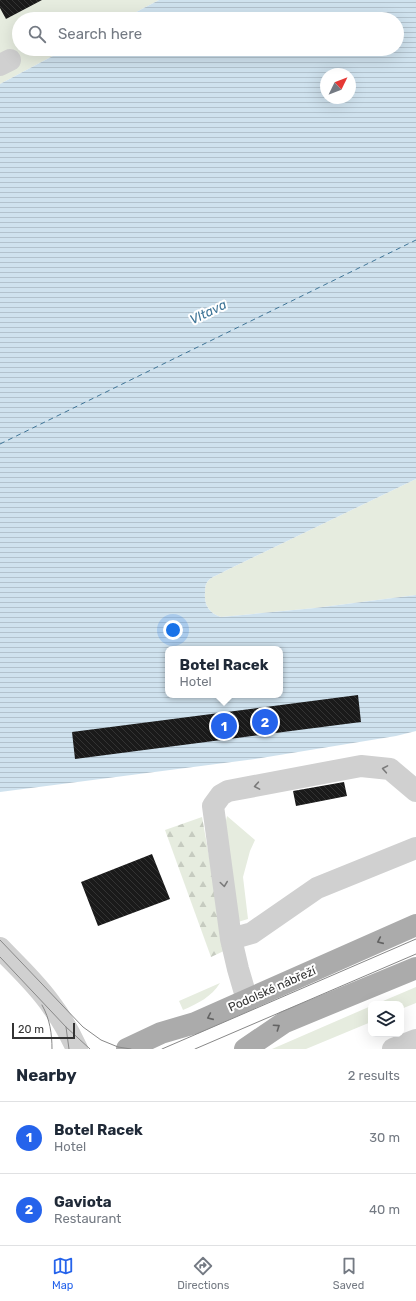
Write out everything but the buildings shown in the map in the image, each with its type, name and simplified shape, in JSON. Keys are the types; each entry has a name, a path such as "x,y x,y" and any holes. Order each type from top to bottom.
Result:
{"main road":[{"name":"Podolské nábřeží","path":"127,1049 161,1033 195,1023 416,925"},
{"path":"245,1049 286,1022 416,968"}],"street":[{"path":"247,1000 238,969 242,936 213,806 221,795 228,791 361,766 390,769 416,791"},
{"path":"242,936 317,888 416,848"},
{"path":"0,948 38,987 52,1005 66,1027 77,1049"},
{"path":"393,1049 416,1040"}],"green space":[{"path":"0,0 159,0 136,12 12,12 12,56 53,56 0,84"},
{"path":"416,479 416,595 315,608 221,617 210,611 206,605 205,589 207,582 211,578"},
{"path":"227,816 255,840 250,851 243,877 248,919 238,922 225,825"},
{"path":"202,817 226,950 211,957 165,830"},
{"path":"220,983 213,992 204,999 183,1010 179,1001"},
{"path":"416,987 416,1003 404,1008 404,1001 383,1001"},
{"path":"368,1007 368,1023 306,1049 272,1049"}],"water":[{"name":"Vltava","path":"159,0 416,0 416,479 213,577 206,584 205,601 210,611 221,617 315,608 416,595 416,731 396,736 255,759 0,792 0,84 53,56 404,56 404,12 136,12"}],"ferry route":[{"path":"0,444 416,240"}],"tram line":[{"path":"162,1049 416,939"},
{"path":"0,940 83,1027 101,1040 118,1047 131,1049"},
{"path":"195,1049 416,954"},
{"path":"0,957 66,1027 90,1049"},
{"path":"42,1005 50,1027 52,1049"},
{"path":"66,1027 69,1049"}],"place":[{"name":"Gaviota","path":"265,722"},
{"name":"Botel Racek","path":"224,726"}]}
